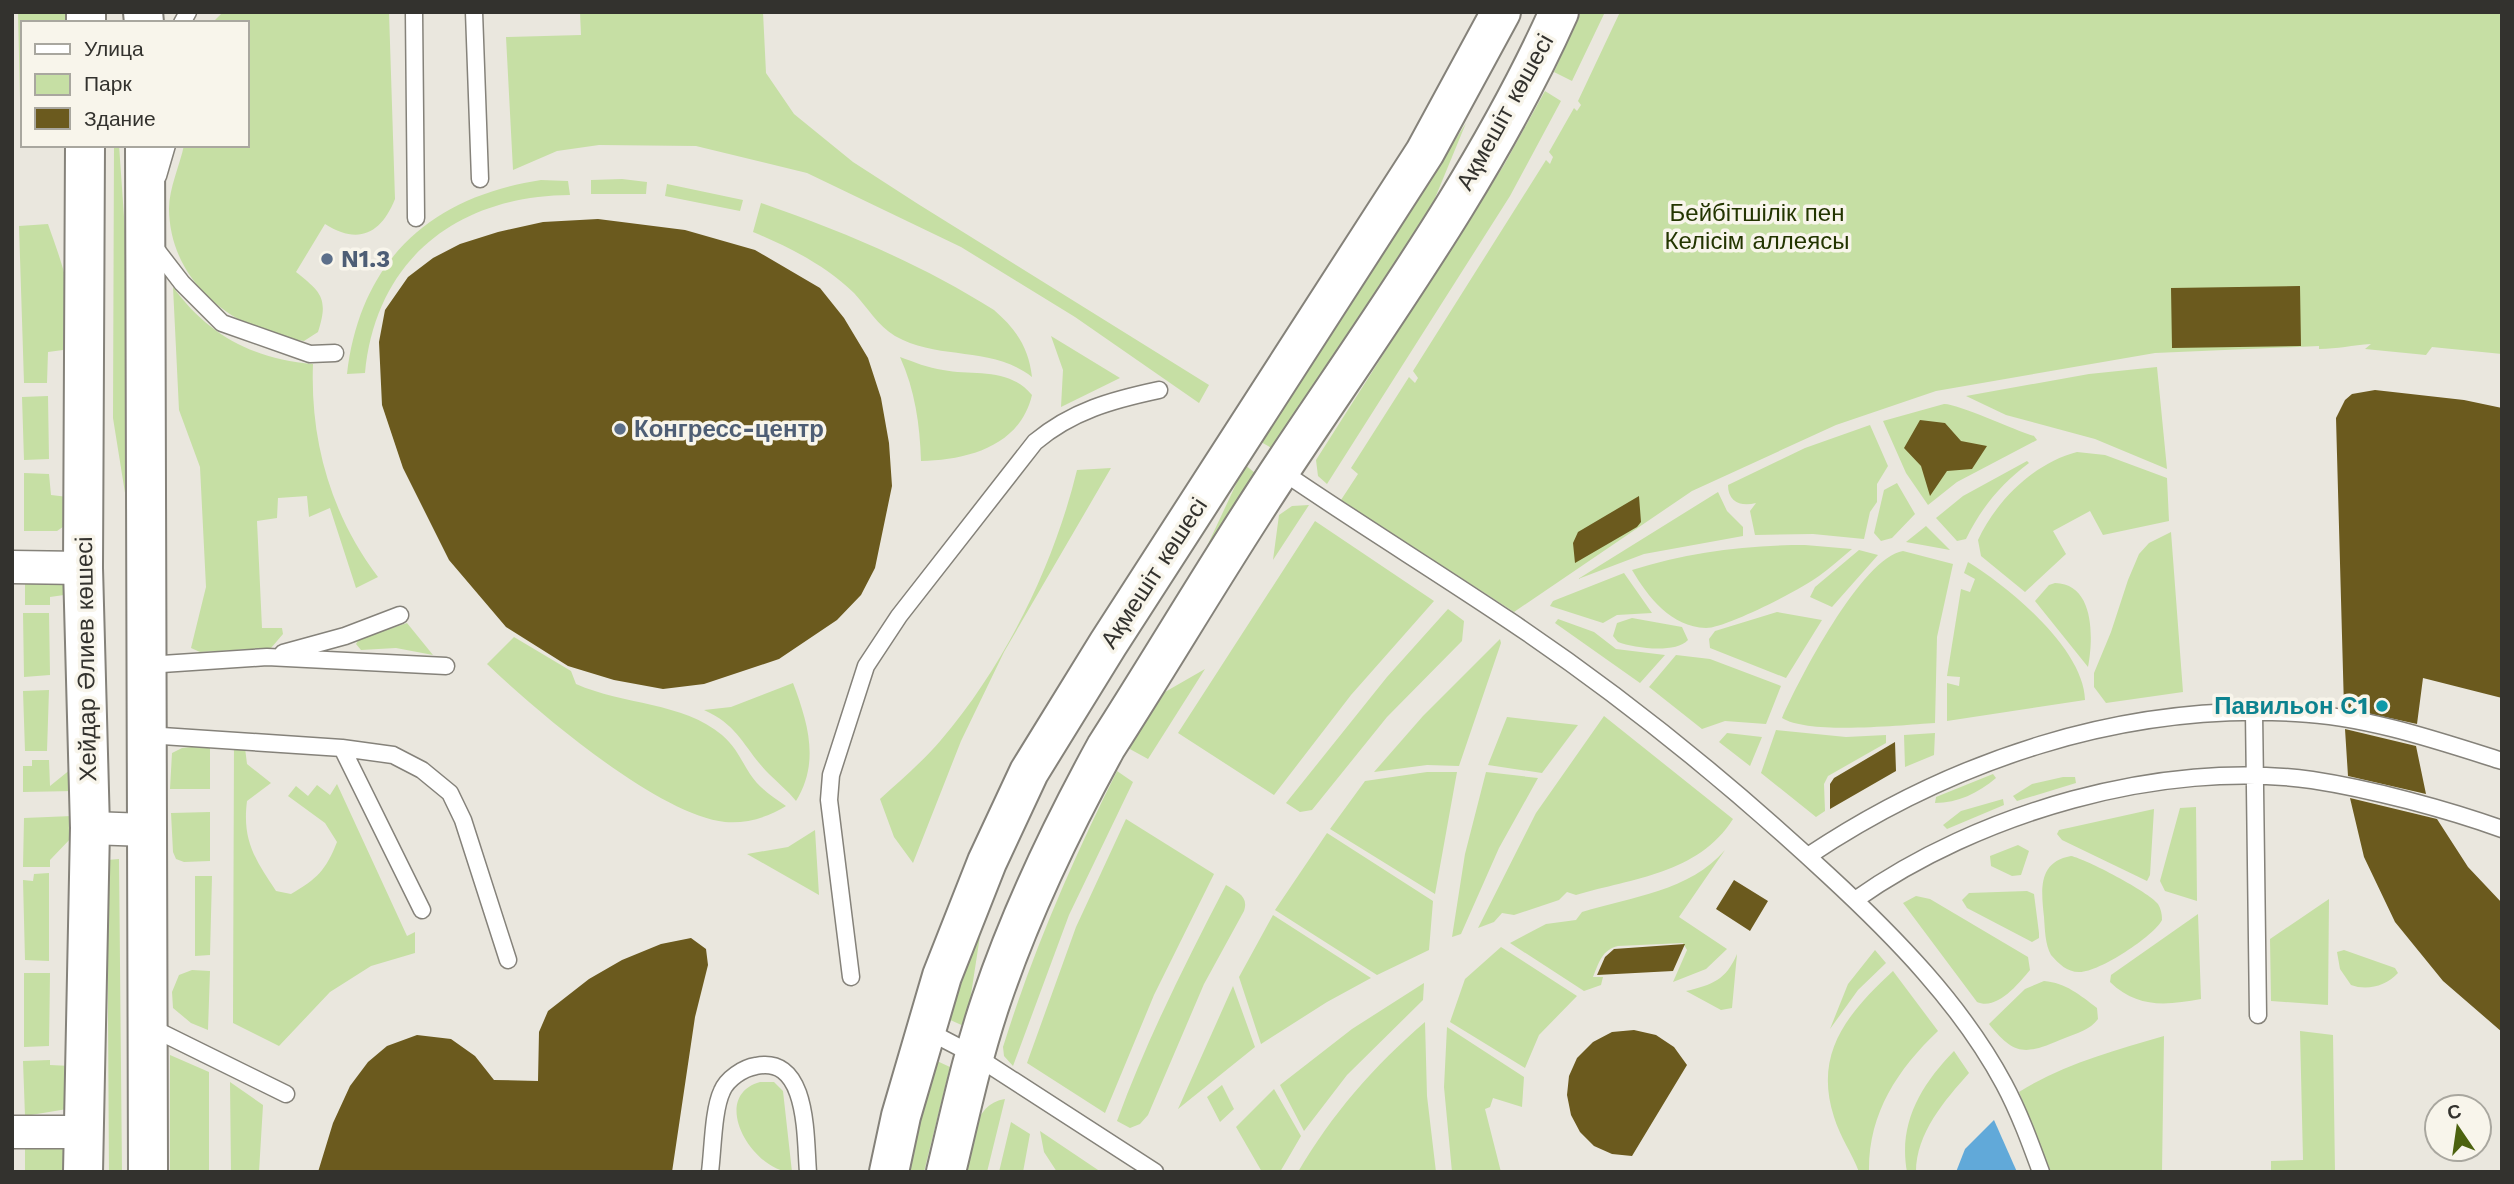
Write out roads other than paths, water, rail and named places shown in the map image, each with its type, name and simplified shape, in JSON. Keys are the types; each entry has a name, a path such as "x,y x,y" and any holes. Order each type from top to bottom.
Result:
{"street":[{"name":"Ақмешіт көшесі","path":"889,1172 926,1030 977,886 1029,772 1101,655 1425,152 1501,12"},
{"name":"Ақмешіт көшесі","path":"946,1172 974,1055 1010,946 1051,853 1081,794 1106,747 1280,470 1467,183 1516,98 1559,12"},
{"name":"Хейдар Әлиев көшесі","path":"83,1172 90,828 83,568 85,147"},
{"path":"145,147 148,1172"},
{"path":"12,567 83,568"},
{"path":"90,828 147,830"},
{"path":"12,1132 83,1132"}],"lane":[{"path":"414,12 416,218"},
{"path":"474,12 480,180"},
{"path":"167,147 145,235 182,283 222,323 310,354 335,353"},
{"path":"851,977 829,800 831,775 866,666 899,616 1035,442 1082,410 1159,390"},
{"path":"1280,470 1508,620 1614,695 1761,813 1808,856 1901,946 1976,1039 2005,1085 2041,1172"},
{"path":"267,657 345,636 400,615"},
{"path":"146,665 267,657 446,666"},
{"path":"1808,856 1914,793 1992,759 2128,724 2207,713 2253,712 2337,718 2502,761"},
{"path":"2253,712 2258,1015"},
{"path":"147,735 342,748 393,755 422,770 450,793 463,820 508,960"},
{"path":"342,748 422,910"},
{"path":"1855,900 1943,849 2043,809 2153,785 2254,776 2312,780 2398,799 2502,829"},
{"path":"148,1026 286,1094"},
{"path":"926,1030 974,1055 1155,1172"},
{"path":"710,1172 721,1091 738,1074 766,1064 779,1067 792,1078 800,1094 808,1172"}],"water":[{"path":"1994,1120 2017,1172 1956,1172 1965,1149"}],"place":[{"name":"N1.3","path":"327,259"},
{"name":"Конгресс-центр","path":"620,429"},
{"name":"Павильон С1","path":"2382,706"}],"park label":[{"name":"Бейбітшілік пен Келісім аллеясы","path":"1757,227"}]}
